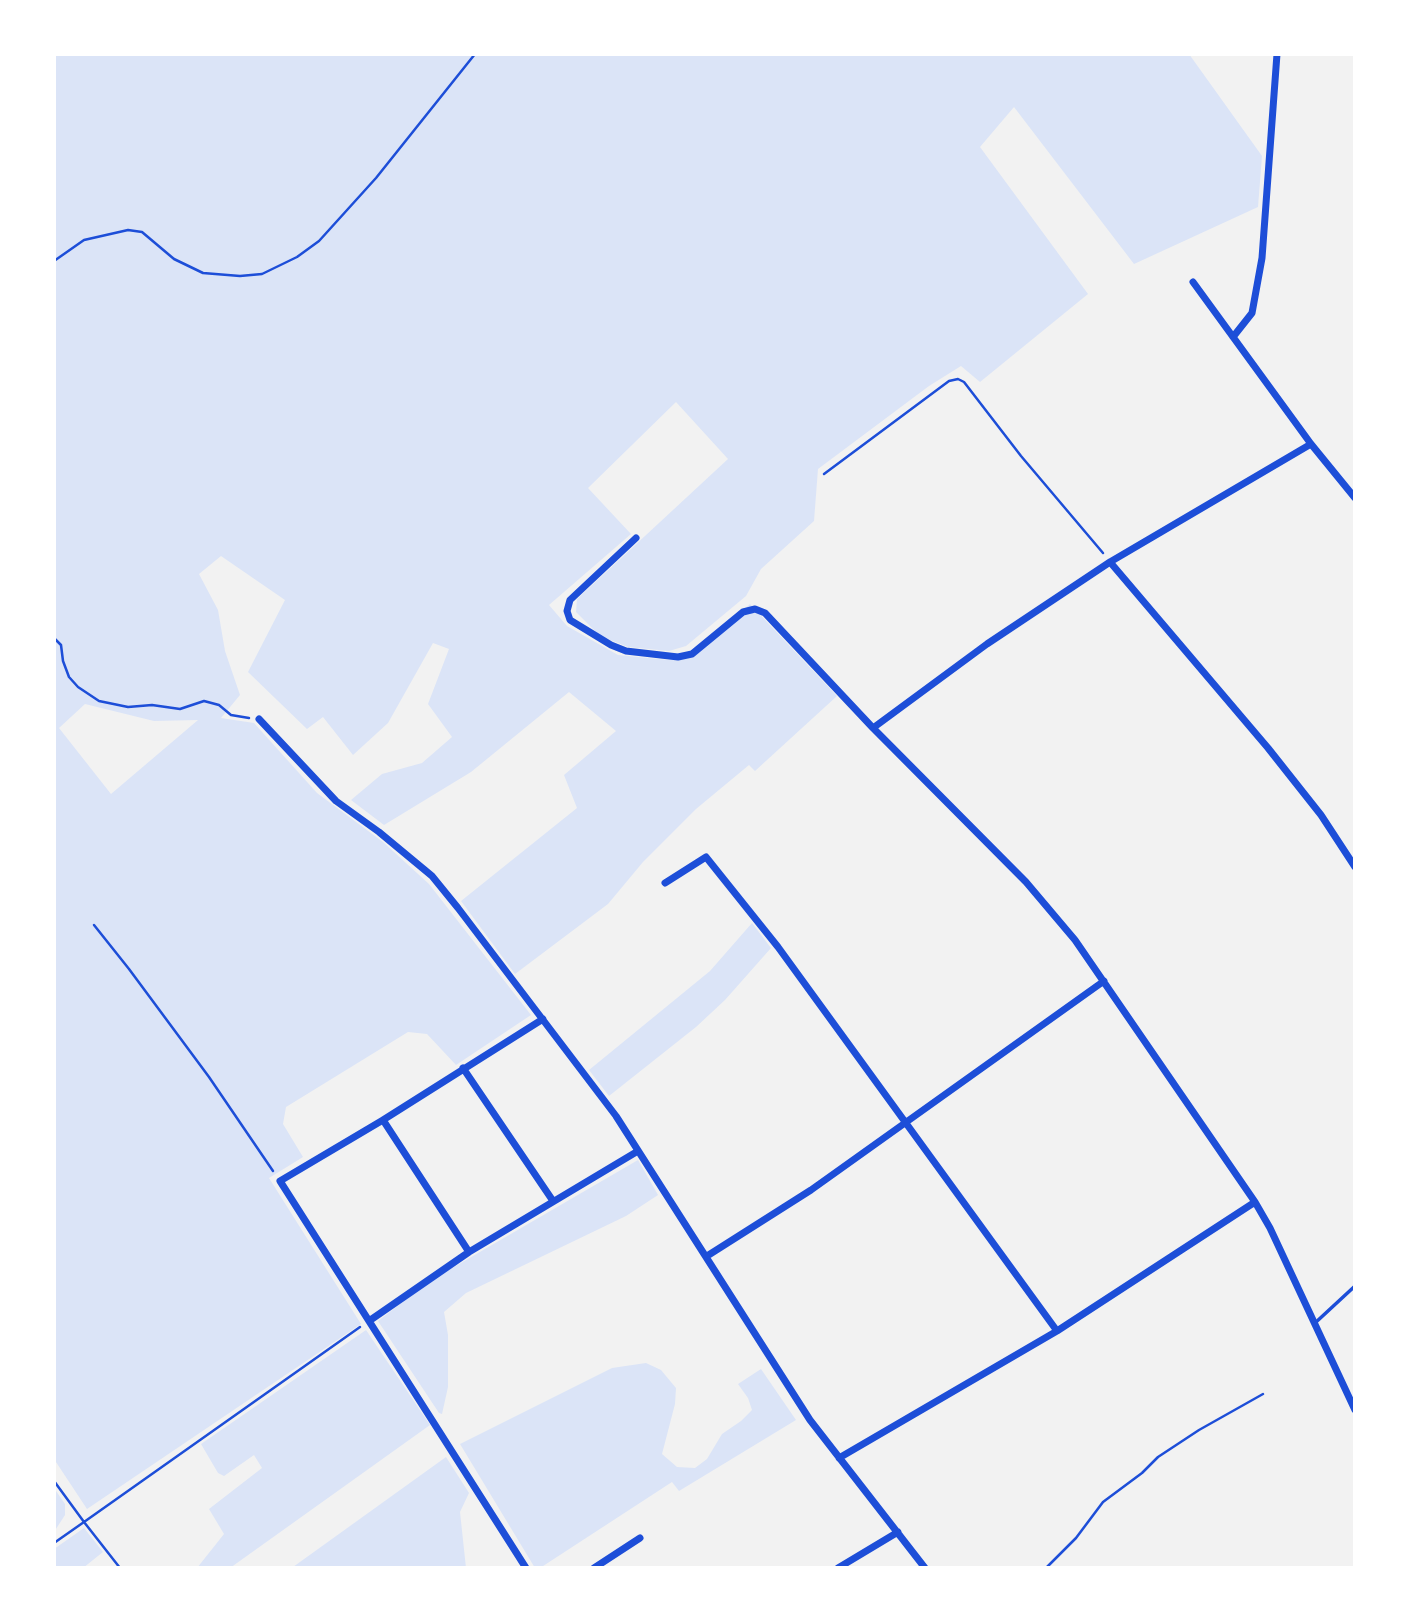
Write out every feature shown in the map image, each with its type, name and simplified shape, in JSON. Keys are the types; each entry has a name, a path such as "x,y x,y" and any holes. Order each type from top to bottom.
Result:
{"street":[{"path":"1233,337 1252,313 1262,258 1278,54"},
{"path":"1193,282 1311,444 1355,498"},
{"path":"873,728 987,644 1110,562 1311,444"},
{"path":"636,538 570,600 567,611 570,620 626,651 678,657 692,653 743,612 755,608 765,613 873,728 1026,882 1075,940 1255,1202 1355,1410"},
{"path":"1110,562 1268,748 1321,815 1355,867"},
{"path":"259,719 336,801 432,876 616,1116 803,1411 925,1568"},
{"path":"664,883 706,858 778,947 1058,1331"},
{"path":"706,1256 811,1190 1104,981"},
{"path":"526,1568 280,1181 543,1019"},
{"path":"463,1068 553,1201"},
{"path":"383,1120 469,1252"},
{"path":"369,1321 469,1252 638,1151"},
{"path":"839,1458 1058,1331 1255,1202"},
{"path":"838,1568 898,1532"},
{"path":"594,1568 640,1538"}],"lane":[{"path":"1315,1323 1355,1286"}],"path":[{"path":"54,261 84,240 128,230 142,232 174,259 203,273 231,276 262,274 297,257 319,240 376,178 475,54"},
{"path":"824,474 949,381 958,379 964,382 1021,456 1110,562"},
{"path":"54,638 61,645 63,662 69,677 78,687 99,701 128,707 152,705 180,709 204,701 219,705 231,715 259,719"},
{"path":"94,925 201,1066 280,1181"},
{"path":"54,1543 369,1321"},
{"path":"1046,1568 1076,1538 1103,1502 1142,1473 1158,1457 1263,1394"},
{"path":"54,1481 120,1568"}],"shaded area":[{"path":"54,54 1189,54 1262,156 1258,207 1134,264 1014,107 980,147 1088,294 980,382 961,366 929,386 818,469 814,521 761,569 746,596 686,646 669,651 628,647 600,636 576,612 577,599 728,459 676,402 588,488 631,534 549,605 567,626 618,655 668,660 690,658 750,604 837,696 755,771 749,765 696,809 643,862 608,904 515,974 461,901 577,808 564,775 616,731 569,692 471,772 384,825 351,800 382,774 422,763 452,737 428,704 449,649 433,643 388,723 353,755 323,717 307,729 248,672 285,600 221,556 199,574 218,610 225,651 240,695 221,718 254,723 317,793 383,842 429,884 531,1015 456,1065 427,1034 408,1032 286,1107 283,1124 303,1157 269,1178 361,1324 87,1509 54,1459","holes":["85,704 154,721 198,720 111,794 59,728"]},
{"path":"752,923 771,948 725,1000 696,1027 609,1096 589,1070 710,971"},
{"path":"638,1160 658,1195 626,1216 466,1293 444,1312 448,1335 448,1387 442,1414 439,1413 378,1321 430,1281"},
{"path":"366,1330 430,1425 230,1568 197,1568 224,1534 209,1509 262,1468 254,1455 224,1476 218,1473 201,1444"},
{"path":"646,1363 661,1370 676,1388 675,1404 662,1454 677,1467 695,1468 707,1459 722,1434 752,1410 748,1398 738,1384 761,1369 796,1420 679,1491 672,1482 540,1568 535,1568 460,1444 612,1368"},
{"path":"446,1457 469,1493 460,1512 466,1568 293,1567"},
{"path":"54,1488 65,1504 65,1515 54,1532"},
{"path":"84,1528 103,1552 83,1568 54,1568 54,1549"}]}
